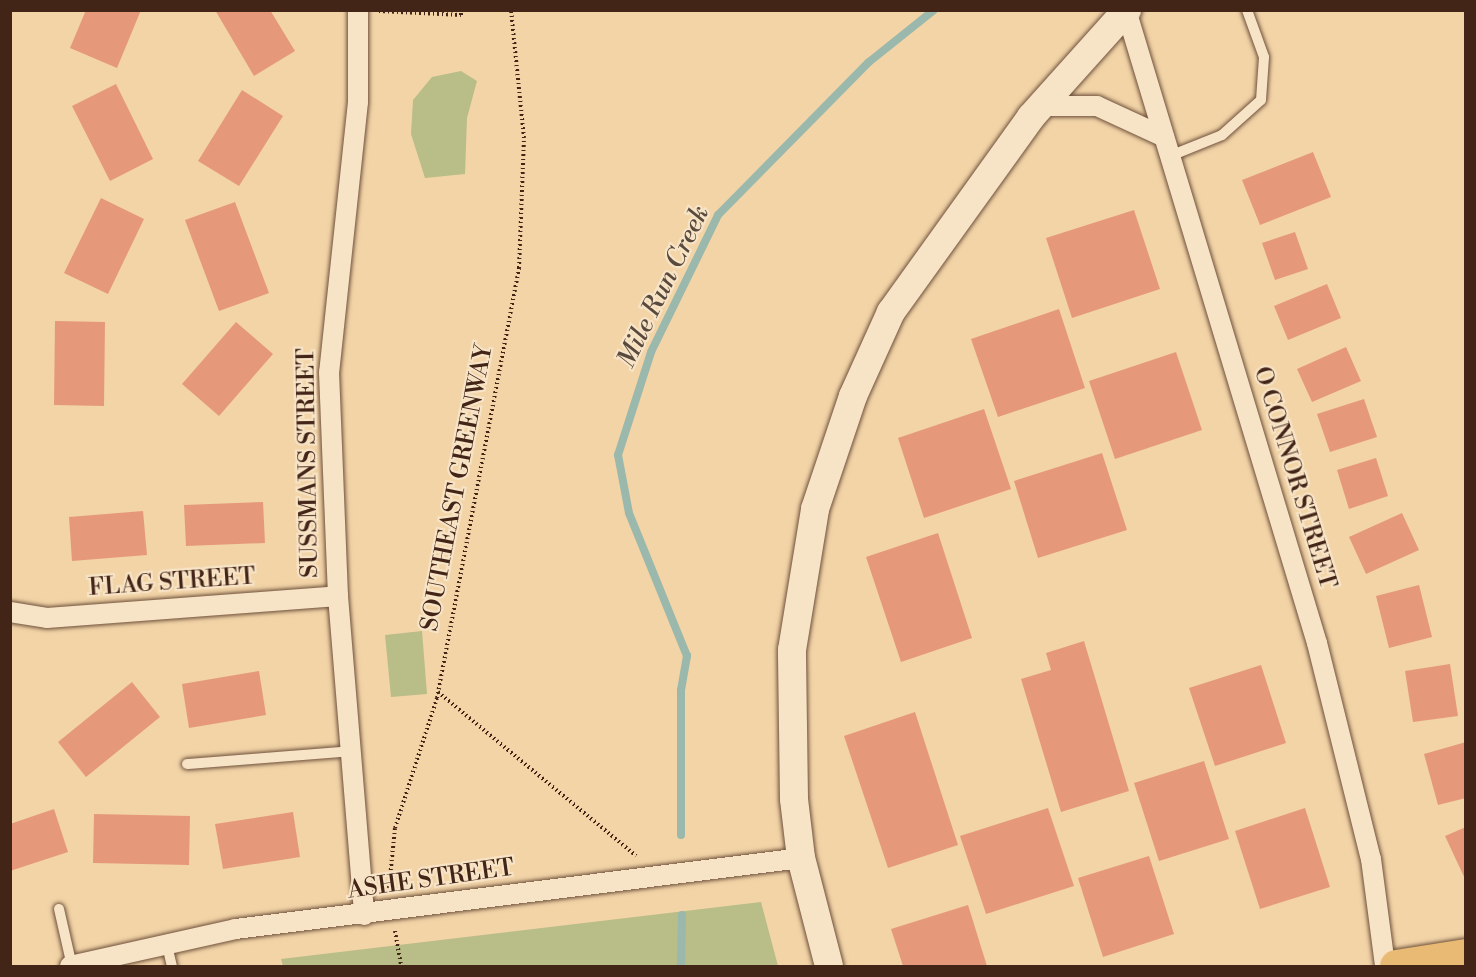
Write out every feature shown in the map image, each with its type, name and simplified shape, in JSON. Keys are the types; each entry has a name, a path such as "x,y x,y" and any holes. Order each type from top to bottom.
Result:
{"main road":[{"path":"829,966 801,858 794,799 792,650 815,509 853,396 891,312 1041,106 1127,11"},
{"path":"1396,966 1466,955"}],"street":[{"name":"SUSSMANS STREET","path":"358,10 358,102 329,372 338,596 364,915"},
{"name":"O CONNOR STREET","path":"1127,11 1317,643 1371,859 1385,966"},
{"path":"1041,106 1097,106 1164,137"},
{"name":"FLAG STREET","path":"10,612 47,618 338,596"},
{"name":"ASHE STREET","path":"71,966 236,929 364,915 801,858"}],"lane":[{"path":"1170,156 1222,135 1261,100 1264,57 1248,10"},
{"path":"187,764 351,751"},
{"path":"60,909 71,966"},
{"path":"167,945 172,966"}],"path":[{"path":"372,10 461,15 461,10"},
{"name":"SOUTHEAST GREENWAY","path":"400,966 388,873 395,828 438,692 519,268 524,138 511,10"},
{"path":"438,692 624,842 652,876"}],"green space":[{"path":"461,71 477,81 467,118 465,174 425,178 411,134 413,100 432,77"},
{"path":"422,631 427,694 391,697 385,635"},
{"path":"761,902 778,966 283,966 281,959"}],"building":[{"path":"86,10 141,10 117,68 70,48"},
{"path":"215,10 270,10 295,51 254,76"},
{"path":"116,84 153,159 110,181 72,106"},
{"path":"242,90 283,116 239,186 198,161"},
{"path":"1313,152 1331,197 1260,225 1242,180"},
{"path":"101,198 144,219 108,294 64,273"},
{"path":"235,202 269,293 219,311 185,220"},
{"path":"1134,210 1160,289 1072,318 1046,238"},
{"path":"1295,232 1308,269 1275,280 1262,243"},
{"path":"1327,284 1341,318 1288,340 1274,306"},
{"path":"1059,309 1085,388 998,417 971,339"},
{"path":"55,321 105,322 104,406 54,405"},
{"path":"236,322 273,354 219,416 182,384"},
{"path":"1346,347 1361,381 1312,402 1297,369"},
{"path":"1176,352 1202,430 1115,459 1089,381"},
{"path":"1364,399 1377,437 1330,452 1317,414"},
{"path":"984,409 1011,489 924,518 898,438"},
{"path":"1102,453 1127,530 1038,558 1014,481"},
{"path":"1376,458 1388,496 1349,509 1337,470"},
{"path":"263,502 265,543 186,546 184,505"},
{"path":"143,511 147,555 72,561 69,517"},
{"path":"1402,513 1419,550 1366,574 1349,537"},
{"path":"938,533 972,638 901,662 866,557"},
{"path":"1419,585 1432,637 1389,648 1376,596"},
{"path":"1084,641 1129,791 1061,812 1021,679 1051,670 1046,653"},
{"path":"1450,664 1458,716 1413,722 1405,671"},
{"path":"1261,665 1286,743 1215,766 1189,688"},
{"path":"259,671 266,715 189,728 182,684"},
{"path":"132,682 160,717 86,777 58,742"},
{"path":"915,712 958,845 888,868 844,736"},
{"path":"1466,742 1466,798 1438,805 1424,754"},
{"path":"1204,761 1229,839 1159,861 1134,783"},
{"path":"1048,808 1074,886 986,914 960,836"},
{"path":"1305,808 1330,887 1260,909 1235,831"},
{"path":"54,809 68,852 10,871 10,824"},
{"path":"293,812 300,857 223,869 215,824"},
{"path":"94,814 190,816 189,865 93,863"},
{"path":"1466,827 1466,881 1445,836"},
{"path":"1149,856 1174,934 1103,957 1078,878"},
{"path":"968,905 987,966 903,966 891,929"}],"waterway":[{"name":"Mile Run Creek","path":"681,835 681,690 687,656 629,513 618,455 651,352 718,215 869,62 934,10"},
{"name":"Mile Run Creek","path":"681,966 682,915"}]}
